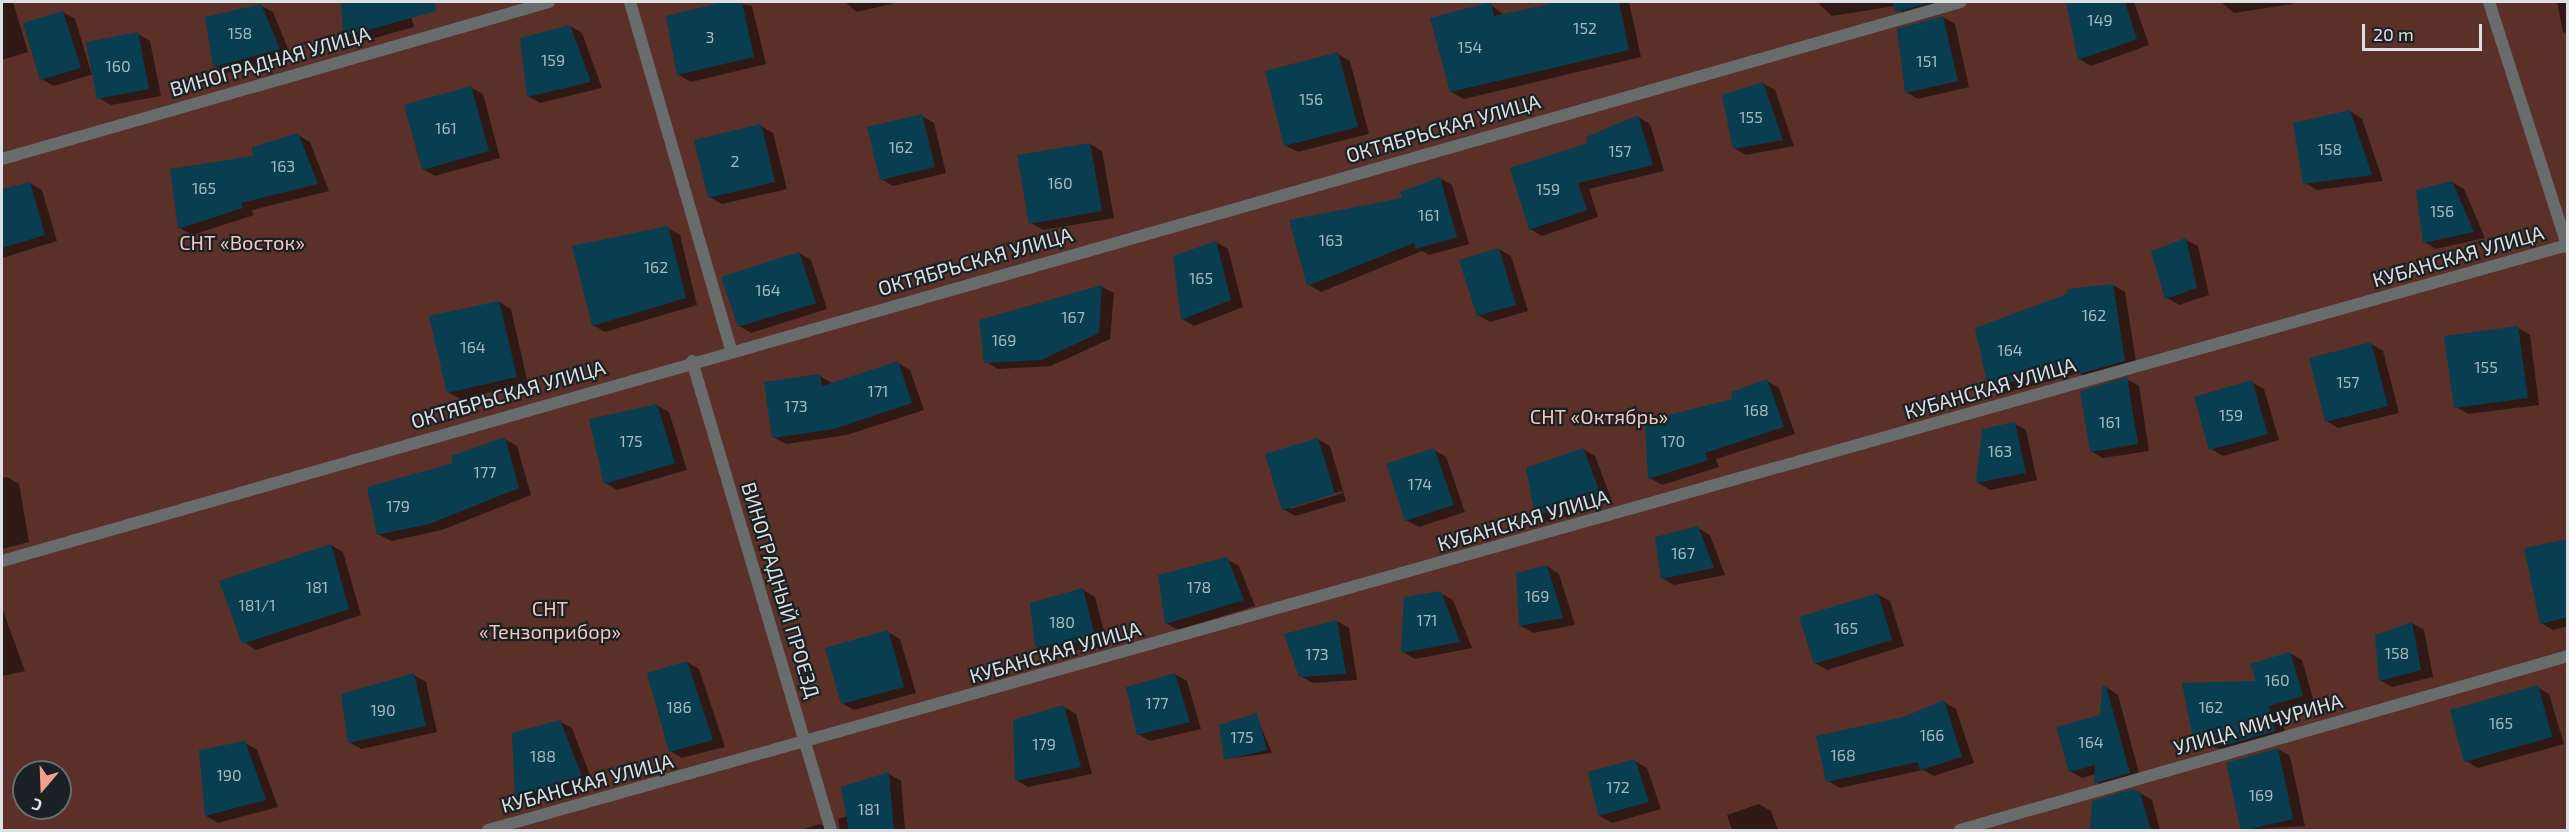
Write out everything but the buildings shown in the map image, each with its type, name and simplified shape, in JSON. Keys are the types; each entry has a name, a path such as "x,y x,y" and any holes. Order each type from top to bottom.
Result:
{"street":[{"name":"ВИНОГРАДНАЯ УЛИЦА","path":"2,159 549,2"},
{"path":"630,2 731,350"},
{"name":"ОКТЯБРЬСКАЯ УЛИЦА","path":"2,561 692,361 1961,2"},
{"path":"2489,2 2567,246"},
{"name":"КУБАНСКАЯ УЛИЦА","path":"488,831 2567,246"},
{"name":"ВИНОГРАДНЫЙ ПРОЕЗД","path":"692,361 807,742 831,831"},
{"name":"УЛИЦА МИЧУРИНА","path":"1960,831 2568,656"}],"green space":[{"name":"СНТ «Октябрь»","path":"2,2 2567,2 2567,830 2,830"}],"park label":[{"name":"СНТ «Восток»","path":"242,242"},
{"name":"СНТ «Тензоприбор»","path":"550,620"}]}
